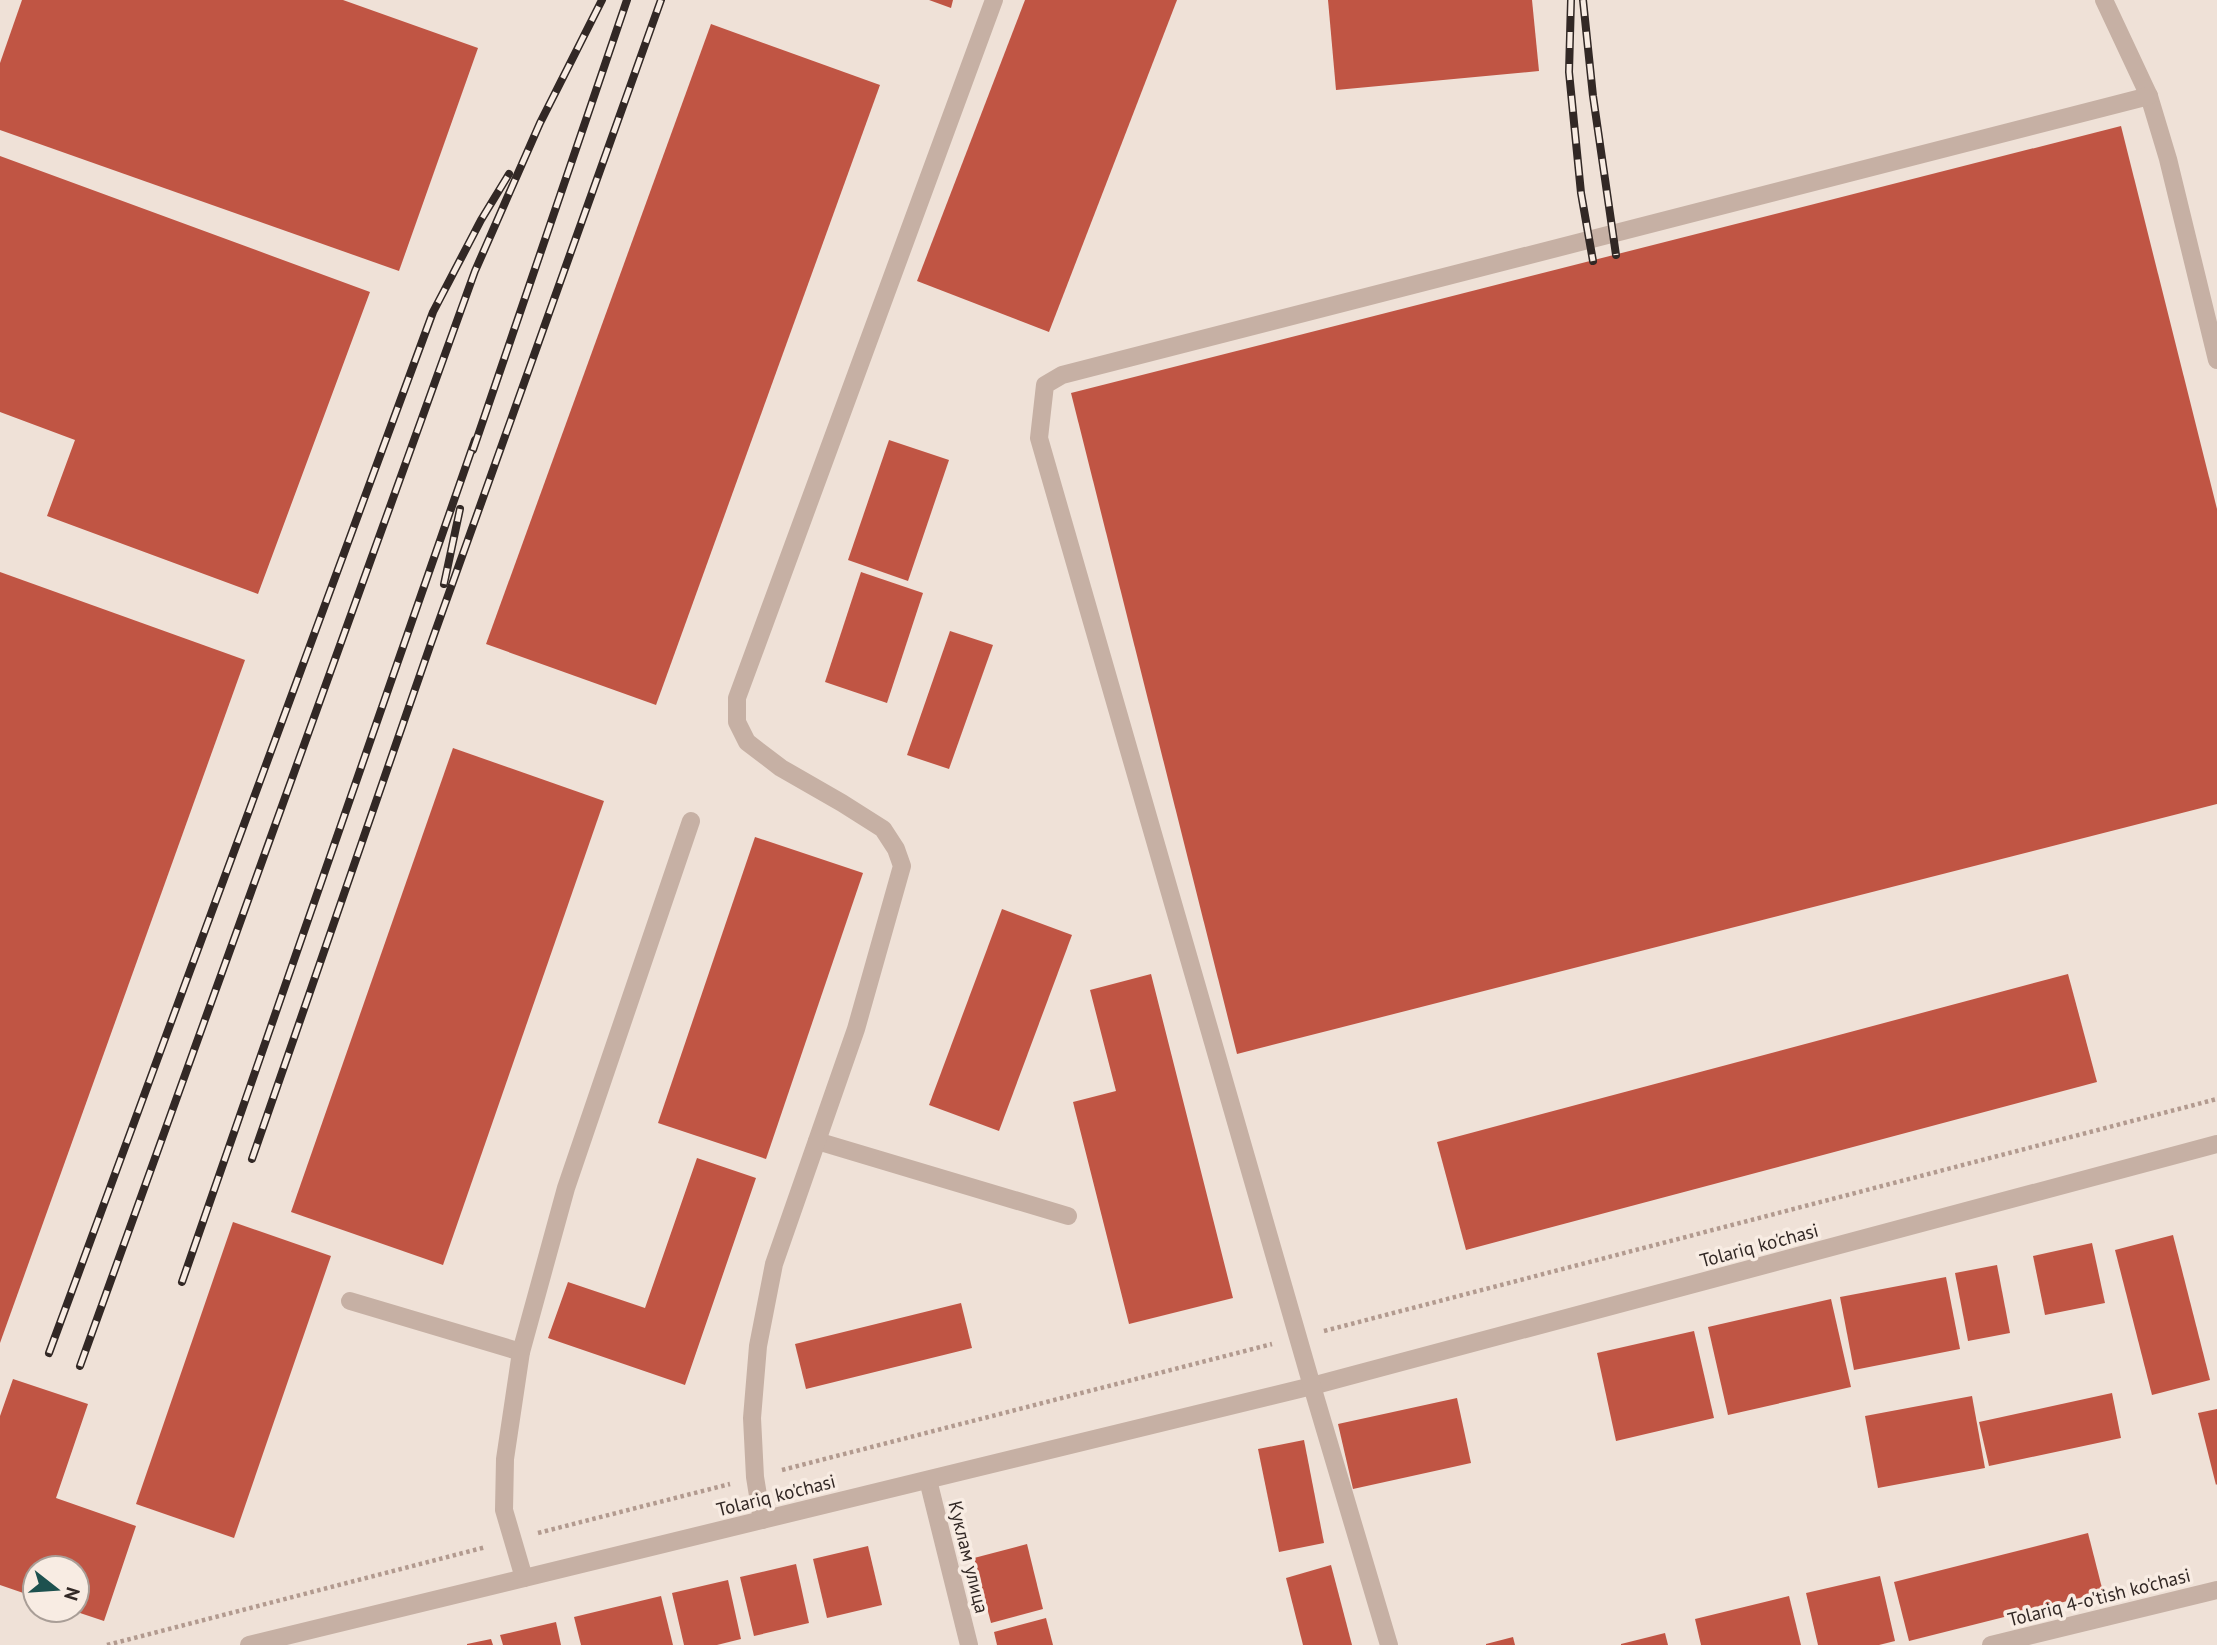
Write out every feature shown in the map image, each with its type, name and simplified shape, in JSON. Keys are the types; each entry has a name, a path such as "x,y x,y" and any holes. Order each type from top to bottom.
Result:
{"street":[{"path":"762,1520 755,1477 752,1418 758,1346 774,1264 856,1029 902,866 896,849 883,830 781,768 747,742 737,722 737,698 994,0"},
{"path":"2104,0 2149,96 2168,159 2217,360"},
{"path":"1389,1645 1039,438 1045,385 1062,375 2149,96"},
{"path":"524,1578 504,1510 505,1460 521,1352 566,1188 691,821"},
{"path":"817,1141 1068,1216"},
{"name":"Tolariq ko'chasi","path":"249,1645 1312,1386 2217,1144"},
{"path":"350,1301 521,1352"},
{"name":"Куклам улица","path":"928,1480 969,1645"},
{"name":"Tolariq 4-o'tish ko'chasi","path":"1992,1645 2217,1590"}],"path":[{"path":"107,1645 2217,1099"}],"building":[{"path":"22,0 343,0 478,48 399,271 0,130 0,63"},
{"path":"929,0 953,0 951,8"},
{"path":"1025,0 1177,0 1049,332 917,281"},
{"path":"1328,0 1532,0 1539,71 1336,90"},
{"path":"711,24 880,85 656,705 486,644"},
{"path":"2121,126 2217,509 2217,804 1237,1054 1071,393"},
{"path":"0,156 370,292 258,594 47,516 75,440 0,412"},
{"path":"889,440 949,460 908,581 848,560"},
{"path":"0,572 245,660 0,1343"},
{"path":"861,572 923,593 887,703 825,682"},
{"path":"950,631 993,645 949,769 907,755"},
{"path":"453,748 604,801 443,1265 291,1212"},
{"path":"755,837 863,873 766,1159 658,1123"},
{"path":"1002,909 1072,935 999,1131 929,1105"},
{"path":"1151,974 1233,1298 1129,1324 1073,1102 1116,1091 1090,990"},
{"path":"2068,974 2097,1082 1466,1250 1437,1142"},
{"path":"697,1158 756,1178 685,1385 548,1338 568,1282 645,1308"},
{"path":"233,1222 331,1256 234,1538 136,1504"},
{"path":"2173,1235 2210,1380 2152,1395 2115,1250"},
{"path":"2092,1243 2105,1303 2045,1315 2033,1256"},
{"path":"1997,1265 2010,1333 1968,1341 1955,1273"},
{"path":"1946,1277 1960,1349 1854,1370 1840,1297"},
{"path":"1831,1299 1851,1387 1728,1415 1708,1327"},
{"path":"961,1303 972,1348 806,1389 795,1344"},
{"path":"1694,1331 1714,1418 1616,1441 1597,1353"},
{"path":"13,1379 88,1404 56,1498 136,1526 104,1621 91,1617 91,1554 21,1554 21,1592 0,1585 0,1416"},
{"path":"2112,1393 2121,1438 1989,1466 1979,1422"},
{"path":"1972,1396 1985,1468 1878,1488 1865,1416"},
{"path":"1457,1398 1471,1463 1353,1489 1338,1424"},
{"path":"2217,1409 2217,1484 2216,1485 2198,1413"},
{"path":"1304,1440 1324,1543 1279,1552 1258,1449"},
{"path":"2088,1533 2103,1592 1909,1641 1894,1582"},
{"path":"1027,1544 1043,1609 991,1623 974,1558"},
{"path":"868,1546 882,1605 827,1618 813,1559"},
{"path":"796,1564 809,1623 754,1636 740,1577"},
{"path":"1331,1565 1352,1645 1303,1645 1286,1578"},
{"path":"1880,1576 1895,1641 1879,1645 1818,1645 1806,1593"},
{"path":"728,1580 741,1639 717,1645 684,1645 672,1593"},
{"path":"661,1596 673,1645 581,1645 574,1617"},
{"path":"1789,1596 1801,1645 1701,1645 1695,1619"},
{"path":"1046,1618 1053,1645 997,1645 994,1632"},
{"path":"556,1622 561,1645 503,1645 500,1635"},
{"path":"1665,1633 1668,1645 1621,1645 1621,1644"},
{"path":"1513,1637 1515,1645 1486,1645 1486,1644"},
{"path":"491,1639 493,1645 467,1645 467,1644"}],"railway":[{"path":"80,1366 475,271 540,123 602,0"},
{"path":"473,450 627,0"},
{"path":"252,1159 430,646 661,0"},
{"path":"1571,0 1569,72 1581,193 1593,261"},
{"path":"1583,0 1593,96 1616,255"},
{"path":"49,1353 433,312 481,220 509,174"},
{"path":"182,1282 475,440"},
{"path":"444,584 460,509"}]}
